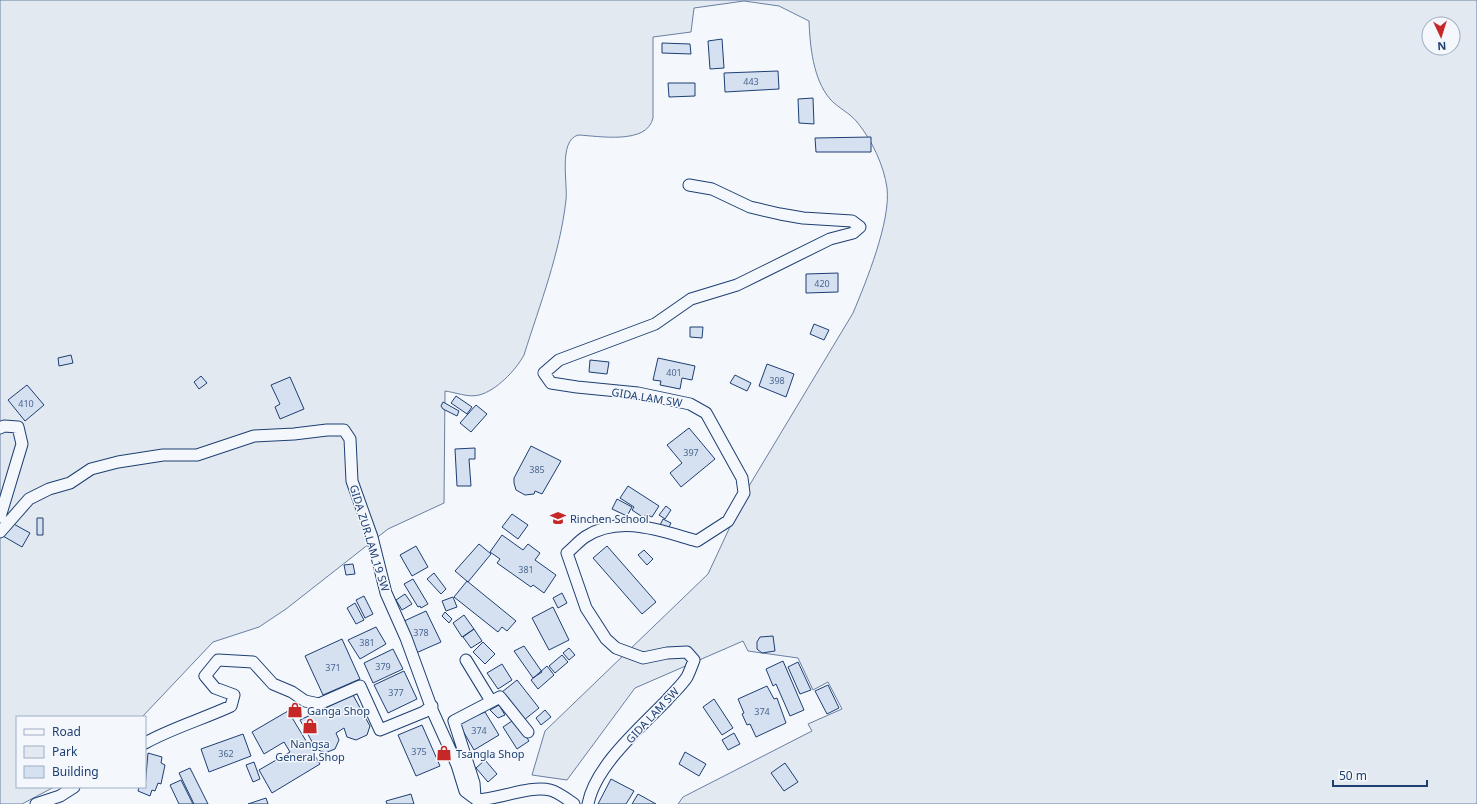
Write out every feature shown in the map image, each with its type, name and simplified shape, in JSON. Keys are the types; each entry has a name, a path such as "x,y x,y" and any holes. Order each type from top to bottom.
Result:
{"street":[{"name":"GIDA LAM SW","path":"588,804 590,794 606,768 630,737 651,717 686,677 694,660 687,652 667,653 643,658 616,648 606,639 586,608 567,553 585,537 605,528 624,524 651,528 697,541 728,521 744,493 742,478 706,413 690,404 638,393 577,388 551,383 544,374 559,360 655,324 691,299 737,285 830,239 853,234 860,227 852,221 803,218 750,207 712,189 689,185"},
{"path":"0,428 4,426 18,427 22,444 0,517"},
{"name":"GIDA ZUR LAM 19 SW","path":"0,532 29,499 49,489 70,483 91,469 118,462 163,455 197,455 254,436 344,430 350,439 352,481 372,537 386,593 406,638 465,791 475,798"},
{"path":"146,742 231,706 234,695 215,688 206,676 218,660 253,662 273,684 292,692 305,701 319,704 360,686 380,730 424,712 432,706"},
{"path":"466,660 491,701"},
{"path":"528,732 500,697 454,720 474,783 475,798 477,800 493,799 532,789 550,790 574,804"},
{"path":"36,804 64,800 73,788"}],"green space":[{"path":"0,0 1477,0 1477,804 678,804 683,797 812,731 808,724 842,709 828,682 813,690 798,658 748,651 743,641 635,688 567,780 532,775 545,731 708,574 749,486 853,313 871,269 881,234 887,202 887,188 880,162 868,137 862,129 854,119 830,99 824,91 816,72 810,41 809,21 779,6 744,1 694,8 691,32 653,37 653,118 649,127 632,136 609,137 578,135 572,139 568,145 565,164 566,200 563,220 549,278 524,355 511,373 499,385 485,393 471,396 445,391 444,503 388,529 286,609 259,627 213,642 143,716 16,716 16,788 52,788 22,804 0,804"}],"building":[{"path":"722,39 724,68 710,69 708,41"},
{"path":"662,43 690,44 691,54 662,53"},
{"path":"778,71 779,89 725,92 724,73"},
{"path":"668,83 695,83 695,96 669,97"},
{"path":"813,98 814,124 799,123 798,99"},
{"path":"871,137 871,152 816,152 815,138"},
{"path":"838,273 838,292 806,293 806,274"},
{"path":"814,324 829,330 824,340 810,334"},
{"path":"690,327 703,327 702,338 690,337"},
{"path":"71,355 73,363 59,366 58,358"},
{"path":"658,358 695,366 692,380 682,378 680,389 660,385 661,381 653,380"},
{"path":"590,360 609,362 607,374 589,372"},
{"path":"767,364 794,374 786,397 759,386"},
{"path":"735,375 751,383 747,391 730,383"},
{"path":"201,376 207,383 199,389 194,382"},
{"path":"290,377 304,409 280,419 275,407 280,404 271,385"},
{"path":"27,385 44,405 25,421 8,400"},
{"path":"456,396 472,407 467,414 451,403"},
{"path":"443,402 459,411 457,416 443,409 441,406"},
{"path":"476,405 487,414 471,432 460,423"},
{"path":"689,428 715,459 681,487 670,473 682,463 667,445"},
{"path":"531,446 561,461 542,494 535,491 534,494 525,495 516,490 514,478"},
{"path":"475,448 475,459 469,459 471,486 457,486 455,449"},
{"path":"628,486 659,506 652,517 646,514 644,518 632,510 634,507 620,498"},
{"path":"617,499 632,507 627,516 612,509"},
{"path":"666,506 671,510 665,519 659,515"},
{"path":"512,514 528,525 518,539 502,527"},
{"path":"37,518 43,518 43,535 37,535"},
{"path":"663,519 671,523 668,529 660,525"},
{"path":"10,522 30,533 22,547 3,536"},
{"path":"502,535 523,550 528,544 540,553 535,560 556,575 544,593 533,585 531,587 497,563 500,559 490,552"},
{"path":"479,544 491,554 468,582 455,571"},
{"path":"416,546 428,567 412,576 400,555"},
{"path":"607,546 656,602 642,614 593,558"},
{"path":"644,550 653,559 647,565 638,555"},
{"path":"353,564 355,574 346,575 344,565"},
{"path":"434,573 446,589 441,594 427,579"},
{"path":"413,579 428,604 421,608 420,606 418,607 404,584"},
{"path":"467,581 516,621 507,631 502,627 498,632 454,597"},
{"path":"562,593 567,603 558,608 553,598"},
{"path":"405,594 412,604 402,610 396,600"},
{"path":"364,596 373,614 365,618 356,600"},
{"path":"453,597 457,607 446,611 442,601"},
{"path":"355,603 364,620 356,624 347,608"},
{"path":"553,607 569,640 549,650 532,618"},
{"path":"426,611 441,642 416,653 402,622"},
{"path":"445,612 452,619 449,623 442,616"},
{"path":"464,615 474,629 462,637 453,623"},
{"path":"376,627 386,644 360,659 348,640"},
{"path":"474,629 482,641 471,648 463,637"},
{"path":"773,636 775,651 762,653 757,649 757,642 760,637"},
{"path":"342,639 360,679 323,695 305,656"},
{"path":"483,642 495,654 485,664 473,652"},
{"path":"524,646 542,672 533,678 514,651"},
{"path":"569,648 575,655 569,660 563,653"},
{"path":"393,649 403,669 373,683 364,663"},
{"path":"562,655 568,662 555,673 549,666"},
{"path":"783,661 804,710 790,716 776,684 773,686 766,669"},
{"path":"798,662 811,690 800,694 788,667"},
{"path":"502,664 512,680 498,689 487,673"},
{"path":"547,666 554,675 538,689 531,680"},
{"path":"404,671 417,699 388,713 374,685"},
{"path":"517,680 539,708 524,720 502,692"},
{"path":"828,685 839,708 827,714 815,691"},
{"path":"767,686 774,699 777,698 786,723 756,737 750,724 747,725 738,699"},
{"path":"353,695 370,726 367,735 356,740 347,737 344,728 336,733 339,740 335,749 325,753 316,749 300,720"},
{"path":"714,699 733,728 722,735 703,707"},
{"path":"499,705 505,715 498,718 490,710"},
{"path":"545,710 551,717 541,725 536,718"},
{"path":"288,711 320,764 272,793 259,770 290,752 284,742 264,754 252,732"},
{"path":"485,712 499,735 474,750 459,724 477,714 478,715"},
{"path":"515,719 529,741 517,749 503,727"},
{"path":"422,725 440,766 416,776 398,735"},
{"path":"734,733 740,744 728,750 722,740"},
{"path":"243,734 251,756 209,772 201,749"},
{"path":"685,752 706,764 699,776 679,764"},
{"path":"148,753 162,757 161,763 165,765 161,784 158,783 155,791 152,790 150,796 138,791 139,788 146,788"},
{"path":"485,760 497,774 488,782 476,768"},
{"path":"254,762 260,779 253,782 246,765"},
{"path":"785,763 798,782 784,791 771,773"},
{"path":"190,768 208,804 194,804 179,773"},
{"path":"611,779 634,791 626,804 598,804"},
{"path":"181,780 193,804 179,804 170,785"},
{"path":"411,794 414,804 387,804 386,801"},
{"path":"638,794 656,804 632,804"},
{"path":"266,798 268,804 248,804"}],"place":[{"name":"Rinchen School","path":"558,518"},
{"name":"Ganga Shop","path":"295,710"},
{"name":"Nangsa General Shop","path":"310,726"},
{"name":"Tsangla Shop","path":"444,753"}]}
